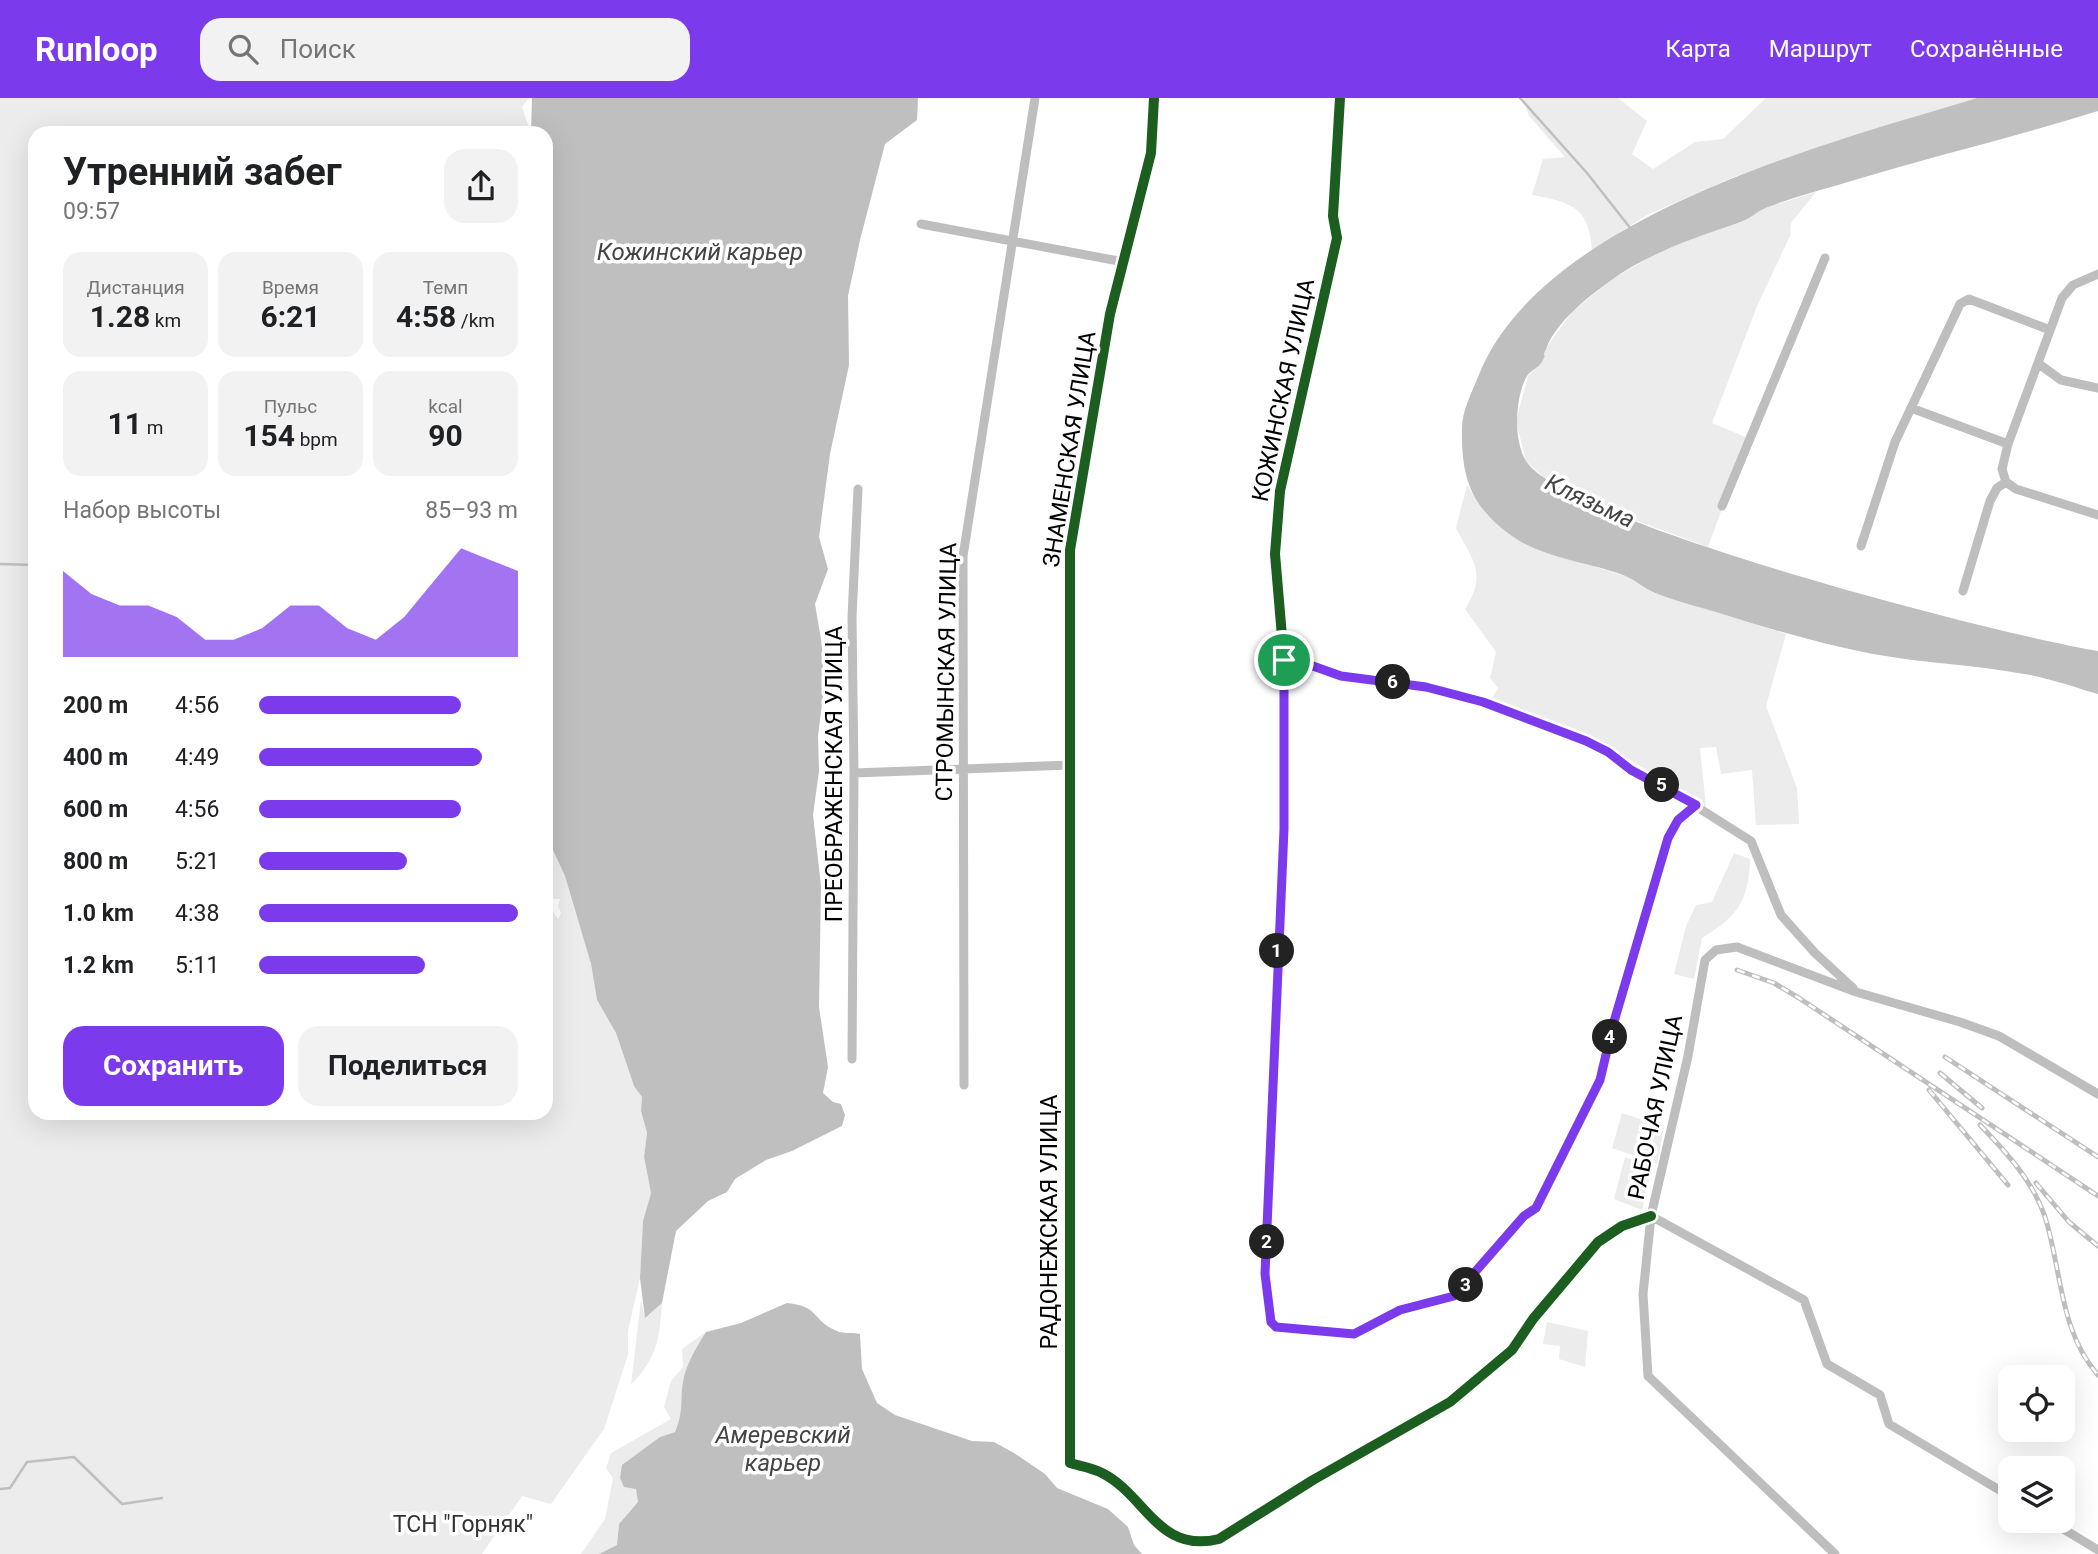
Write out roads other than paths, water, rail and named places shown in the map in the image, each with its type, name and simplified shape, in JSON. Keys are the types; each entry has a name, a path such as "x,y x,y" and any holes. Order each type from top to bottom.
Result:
{"street":[{"name":"СТРОМЫНСКАЯ УЛИЦА","path":"964,1085 963,556 1035,98"},
{"name":"ЗНАМЕНСКАЯ УЛИЦА","path":"1069,980 1070,550 1111,314 1151,153 1154,98"},
{"name":"КОЖИНСКАЯ УЛИЦА","path":"1340,98 1333,216 1337,238 1280,491 1275,554 1284,660 1284,829 1265,1274 1271,1322 1282,1330 1354,1334 1400,1310 1454,1296 1524,1216 1536,1208 1600,1080 1613,1025 1668,838 1678,820 1696,805"},
{"path":"921,224 1124,261"},
{"path":"1722,506 1825,258"},
{"path":"2097,277 2073,285 2063,298 2008,444 2002,469 2006,482 2016,489 2098,515"},
{"path":"1861,546 1895,442 1964,300 1969,299 2050,330"},
{"path":"2039,364 2061,380 2098,388"},
{"path":"1911,408 2008,444"},
{"path":"1963,591 1990,501 1997,488 2006,482"},
{"name":"ПРЕОБРАЖЕНСКАЯ УЛИЦА","path":"852,1059 852,617 858,489"},
{"path":"1284,660 1296,660 1341,676 1426,687 1483,702 1608,752 1631,770 1696,805 1751,841 1781,915 1815,954 1856,992"},
{"path":"854,773 1070,765"},
{"name":"РАБОЧАЯ УЛИЦА","path":"1998,1489 1889,1424 1880,1395 1827,1364 1804,1300 1651,1216 1688,1056 1705,960 1716,950 1737,947 1856,992 1998,1036 2098,1094"},
{"name":"РАДОНЕЖСКАЯ УЛИЦА","path":"1069,980 1070,1463 1103,1473 1179,1539 1206,1542 1219,1539 1313,1480 1450,1402 1512,1350 1533,1319 1598,1242 1622,1226 1651,1216"},
{"path":"1651,1216 1643,1294 1648,1376 1835,1554"},
{"path":"2070,1533 2098,1550"}],"water":[{"name":"Кожинский карьер","path":"532,98 918,98 917,120 885,144 860,240 848,296 849,365 830,454 819,537 828,569 815,604 822,645 824,688 818,736 819,771 813,815 821,886 819,1007 828,1067 823,1093 833,1102 841,1104 845,1115 842,1126 792,1151 766,1160 735,1179 727,1192 708,1201 676,1231 662,1303 645,1318 640,1278 643,1221 651,1193 644,1157 647,1133 641,1111 642,1097 634,1086 616,1033 597,1000 591,964 565,876 553,850 553,126 531,126"},
{"path":"1977,98 2098,98 2098,111 1790,199 1764,209 1742,222 1640,262 1592,295 1557,329 1542,362 1529,374 1523,385 1517,418 1519,442 1526,461 1558,487 1620,515 1701,545 1888,601 2098,651 2098,694 2024,674 1873,654 1757,625 1661,595 1609,570 1537,550 1512,536 1487,514 1471,490 1464,462 1462,422 1465,409 1478,377 1511,321 1561,272 1623,231 1694,195 1769,164 1844,138"},
{"name":"Амеревский карьер","path":"787,1303 805,1307 837,1331 860,1334 862,1369 877,1403 895,1415 972,1441 994,1442 1014,1453 1045,1474 1057,1488 1108,1509 1128,1527 1134,1545 1142,1554 599,1554 617,1545 619,1524 638,1502 636,1489 624,1487 620,1478 622,1465 660,1437 675,1432 686,1371 706,1332 741,1323"}],"waterway":[{"path":"1520,98 1587,173 1631,229"},
{"path":"0,564 28,565"},
{"path":"0,1489 10,1488 27,1462 74,1457 122,1504 162,1498"}],"railway":[{"path":"1737,970 1774,983 1799,998 2098,1196"},
{"path":"1945,1057 2098,1157"},
{"path":"1940,1073 1982,1108"},
{"path":"1929,1090 2008,1185"},
{"path":"1980,1125 2018,1168 2040,1204 2051,1237 2069,1319 2085,1358 2098,1375"},
{"path":"2036,1183 2069,1222 2098,1246"}],"water label":[{"name":"Клязьма","path":"1590,501"}],"park label":[{"name":"ТСН \"Горняк\"","path":"463,1524"}]}
